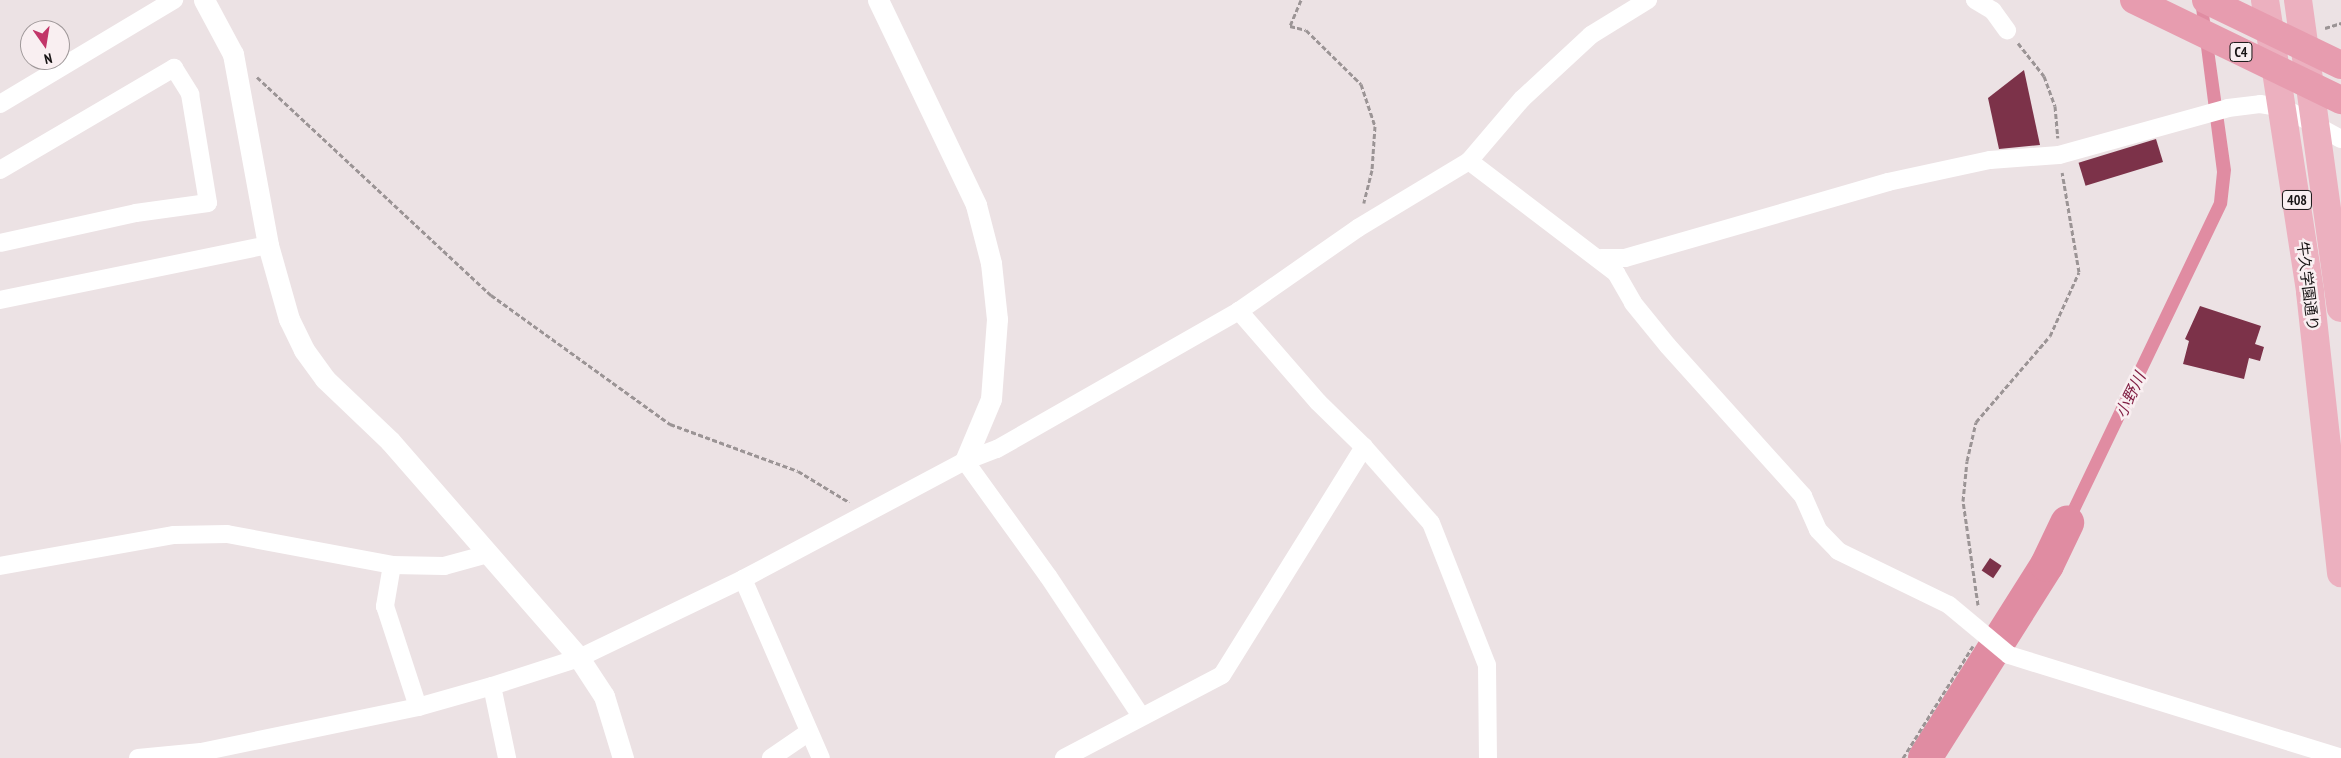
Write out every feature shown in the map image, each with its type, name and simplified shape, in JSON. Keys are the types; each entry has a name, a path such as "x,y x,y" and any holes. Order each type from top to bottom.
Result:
{"highway":[{"name":"C4","path":"2206,0 2341,65"},
{"name":"牛久学園通り","path":"2266,0 2284,108 2310,292 2341,573"},
{"name":"牛久学園通り","path":"2298,0 2330,132 2341,308"},
{"name":"C4","path":"2137,2 2341,100"}],"street":[{"path":"0,104 174,0"},
{"path":"204,0 233,54 268,245 289,319 304,350 325,379 390,441 579,658 604,696 623,758"},
{"path":"878,0 976,205 991,263 997,319 991,398 965,461"},
{"path":"138,758 201,752 418,707 492,686 579,658 743,579 865,516 965,461 997,449 1239,311 1358,228 1469,161 1522,98 1591,35 1648,0"},
{"path":"1976,0 1994,11 2008,30"},
{"path":"0,170 174,68 190,94 208,203 136,213 0,243"},
{"path":"1600,258 1625,258 1888,182 1990,160 2059,155 2205,112 2228,108 2260,104 2284,108 2330,132"},
{"path":"1469,161 1600,258 1616,273 1633,303 1668,346 1793,484 1818,530 1838,551 1949,605 2010,655 2341,758"},
{"path":"0,300 268,245"},
{"path":"1239,311 1318,402 1364,447 1431,523 1487,665 1488,758"},
{"path":"1064,758 1140,716 1222,675 1364,447"},
{"path":"965,461 1043,568 1140,716"},
{"path":"0,566 174,535 227,534 392,565 444,566 488,554"},
{"path":"392,565 385,606 418,707"},
{"path":"743,579 821,758"},
{"path":"492,686 507,758"},
{"path":"771,758 809,732"}],"path":[{"path":"1300,0 1290,26 1306,30 1360,84 1375,126 1372,170 1358,228"},
{"path":"1903,758 1983,633 1963,501 1967,461 1976,422 2050,336 2079,272 2059,155 2055,106 2044,76 2008,30"},
{"path":"233,54 491,295 670,424 798,471 865,516"}],"water":[{"path":"2195,0 2207,0 2231,170 2227,205 2053,567 2042,562 2214,202 2217,172"}],"building":[{"path":"2024,70 2040,145 1999,149 1988,98"},
{"path":"2156,139 2163,162 2086,186 2079,163"},
{"path":"2200,306 2261,326 2255,344 2264,347 2260,361 2249,358 2244,379 2183,364 2189,341 2185,339"},
{"path":"1990,558 2002,566 1993,578 1982,570"}],"waterway":[{"name":"小野川","path":"1925,758 2047,565 2067,523"}]}
